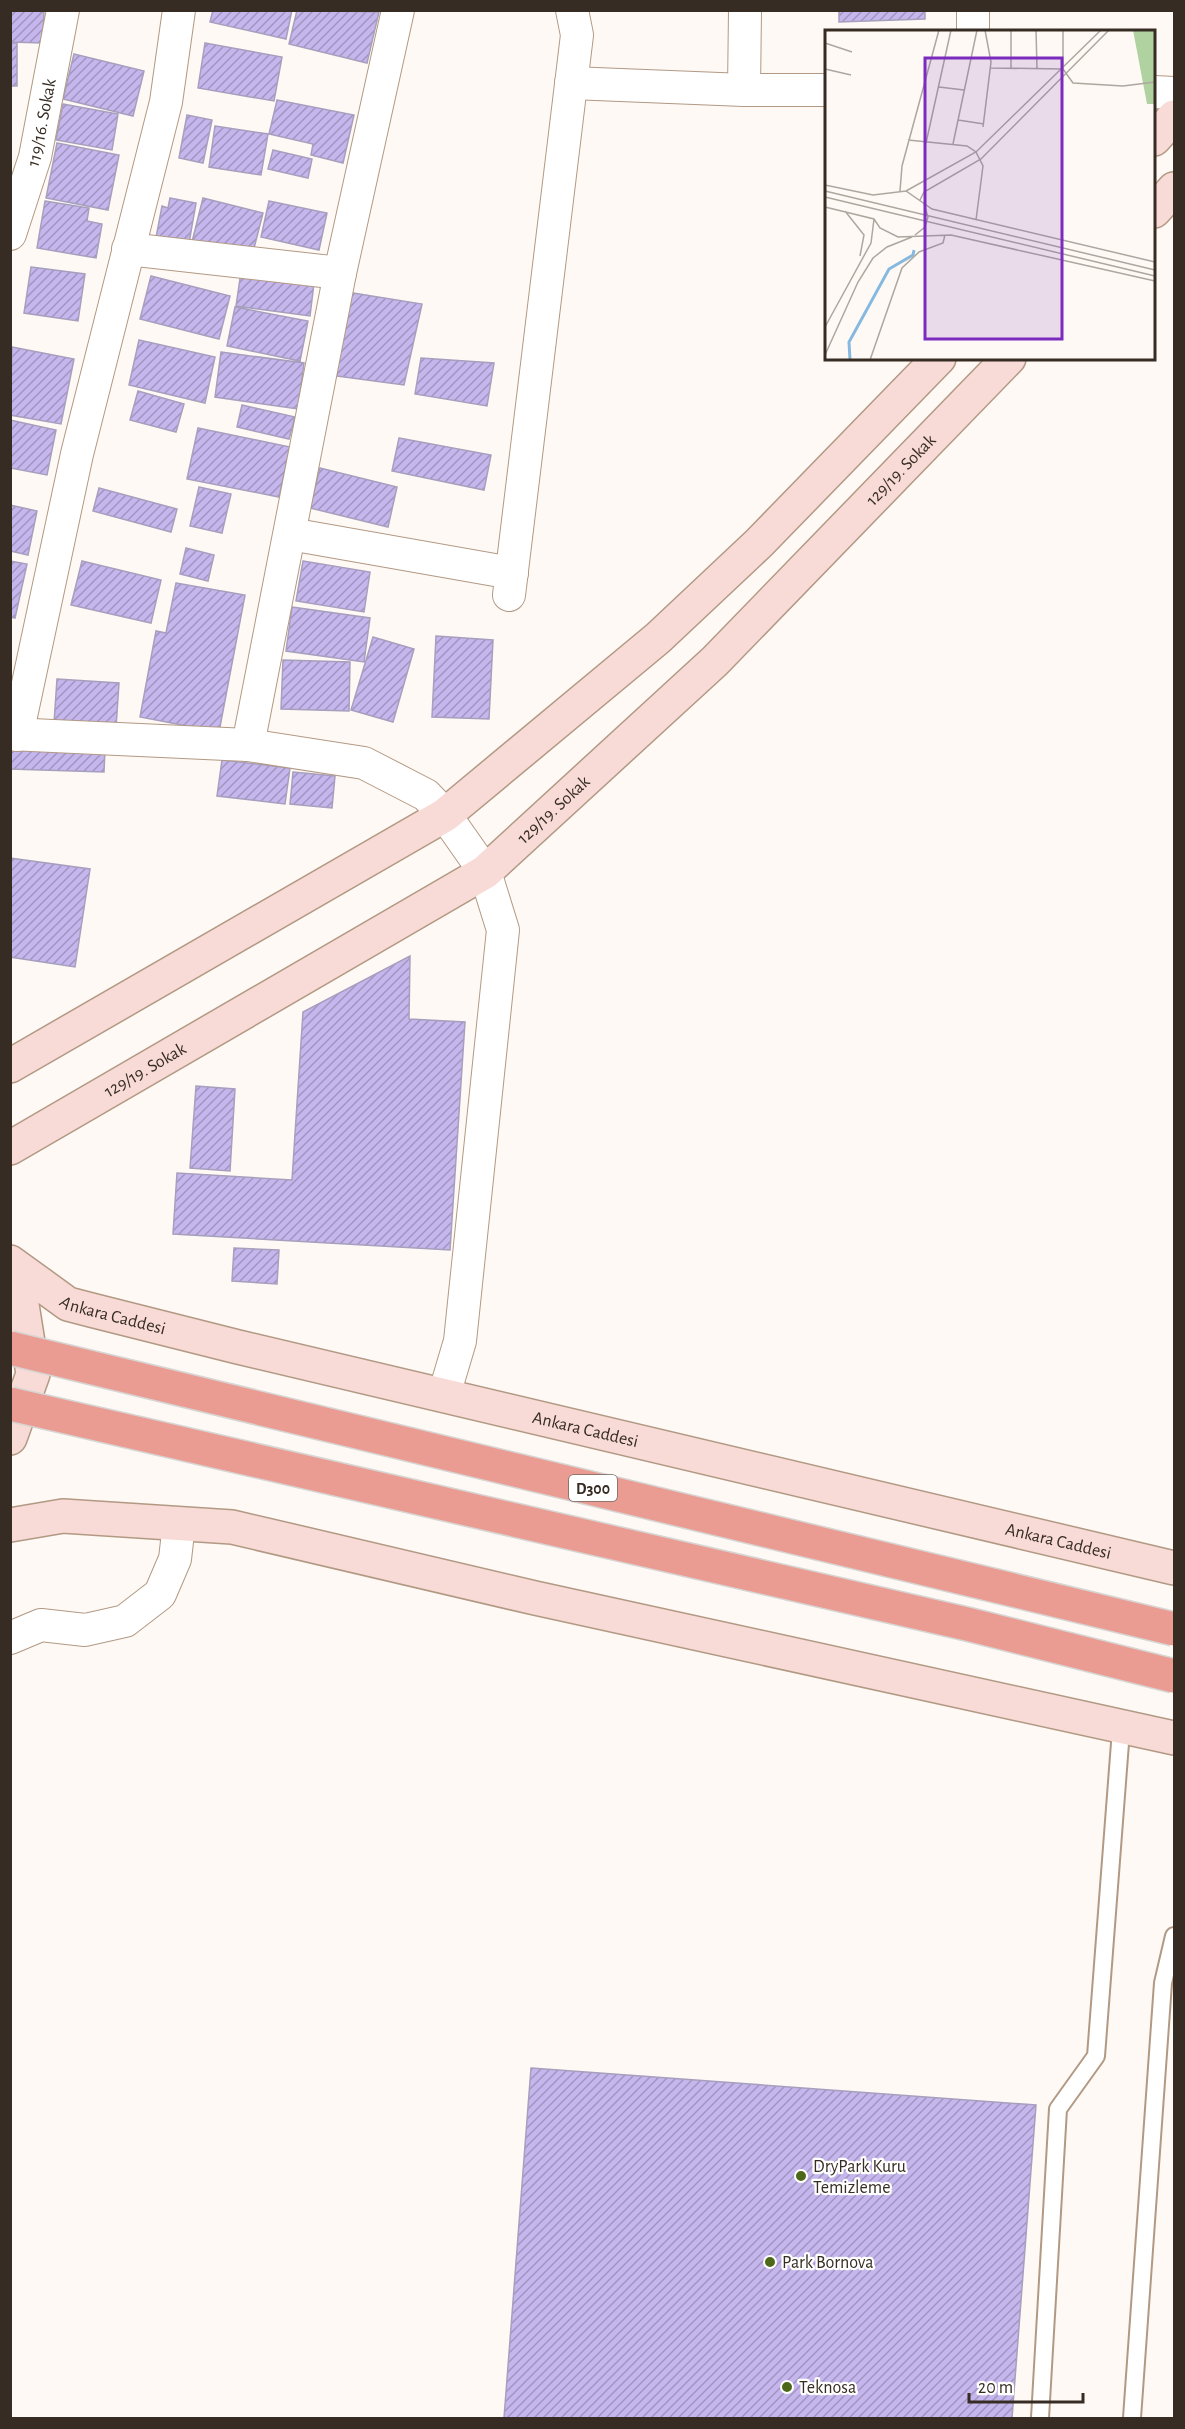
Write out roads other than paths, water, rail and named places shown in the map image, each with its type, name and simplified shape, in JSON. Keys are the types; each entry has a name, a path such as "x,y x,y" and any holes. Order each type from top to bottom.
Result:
{"highway":[{"name":"D300","path":"10,1348 1174,1629"},
{"path":"10,1404 967,1624 1174,1676"}],"main road":[{"path":"1155,138 1174,117"},
{"path":"1155,210 1174,189"},
{"path":"10,1066 445,815 658,638 759,543 937,360"},
{"name":"129/19. Sokak","path":"10,1148 485,872 715,661 1007,360"},
{"name":"Ankara Caddesi","path":"10,1262 68,1304 238,1347 1174,1567"},
{"path":"10,1281 20,1292 33,1374 10,1438"},
{"path":"10,1525 63,1516 232,1527 535,1598 1174,1738"}],"street":[{"name":"119/16. Sokak","path":"10,234 35,157 63,10"},
{"path":"179,10 166,102 77,454 14,735 248,745 364,763 426,795 445,815 485,872 503,930 460,1341 444,1395"},
{"path":"248,745 340,273 398,10"},
{"path":"290,534 510,584 572,83 577,35 572,10"},
{"path":"744,90 745,10"},
{"path":"973,10 973,30"},
{"path":"572,83 744,90 825,90"},
{"path":"1155,92 1174,93"},
{"path":"128,249 340,273"},
{"path":"10,1638 41,1625 85,1630 124,1621 160,1594 175,1559 179,1524"}],"lane":[{"path":"1040,2418 1058,2109 1096,2056 1121,1730 1081,1716"},
{"path":"1132,2418 1163,1983 1174,1936"}],"place":[{"name":"DryPark Kuru Temizleme","path":"801,2176"},
{"name":"Park Bornova","path":"770,2262"},
{"name":"Teknosa","path":"787,2387"}]}
